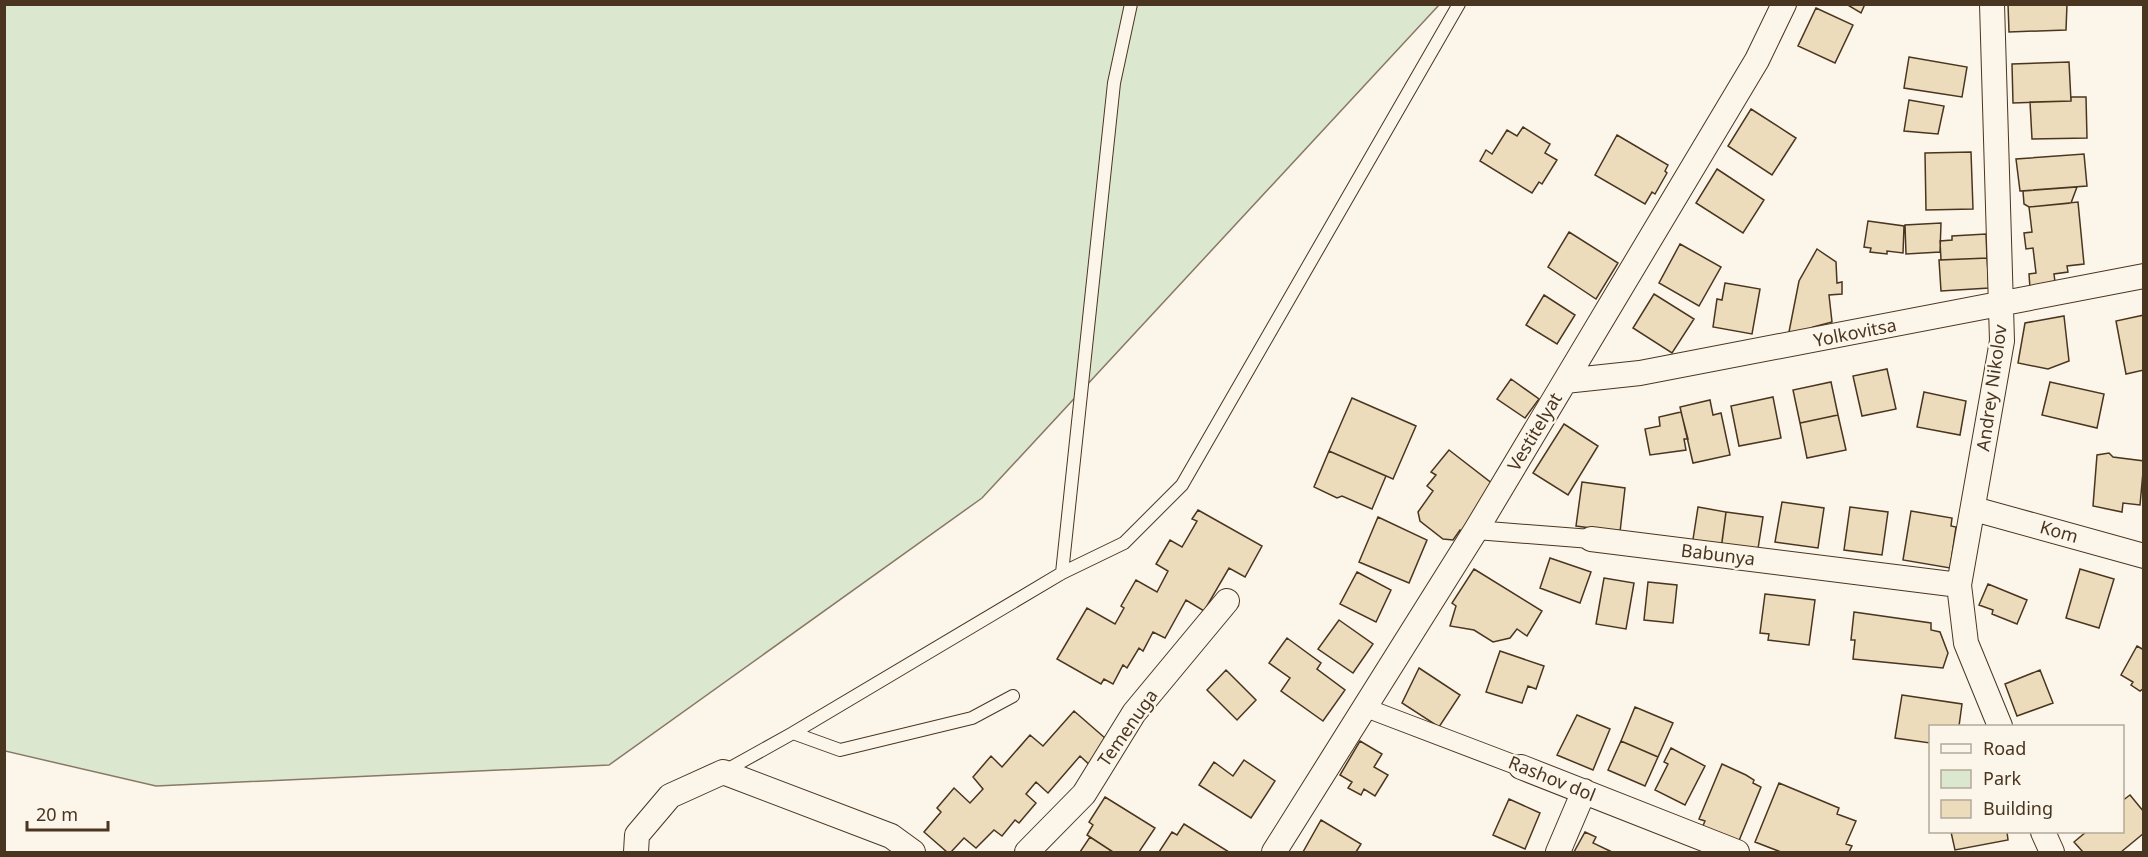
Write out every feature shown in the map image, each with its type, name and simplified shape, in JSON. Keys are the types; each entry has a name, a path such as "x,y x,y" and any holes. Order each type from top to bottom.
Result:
{"street":[{"name":"Vestitelyat","path":"1274,852 1476,530 1757,60 1784,4"},
{"name":"Andrey Nikolov","path":"1992,4 2002,341 1959,585 1966,643 2000,725"},
{"name":"Yolkovitsa","path":"1565,381 1640,374 2144,276"},
{"name":"Kom","path":"1974,509 2144,556"},
{"name":"Babunya","path":"1476,530 1591,539 1959,585"},
{"name":"Temenuga","path":"1028,852 1084,794 1134,713 1227,601"},
{"name":"Rashov dol","path":"1366,708 1521,766 1737,852"},
{"path":"636,852 637,835 670,796 723,772 891,837 913,852"},
{"path":"1558,852 1584,791"},
{"path":"2044,833 2052,852"}],"lane":[{"path":"1062,573 1114,83 1131,4"},
{"path":"723,772 793,733 1062,573 1124,543 1182,485 1459,4"},
{"path":"793,733 840,750 972,718 1013,696"}],"green space":[{"path":"5,5 1439,5 982,498 609,765 156,786 5,751"}],"building":[{"path":"1846,4 1865,4 1861,13"},
{"path":"2008,4 2067,4 2066,30 2009,32"},
{"path":"1816,8 1853,25 1835,63 1798,46"},
{"path":"1909,57 1967,67 1962,97 1904,88"},
{"path":"2069,62 2071,101 2013,103 2012,64"},
{"path":"2071,97 2086,97 2087,138 2032,139 2030,102 2071,101"},
{"path":"1909,100 1944,106 1938,134 1904,131"},
{"path":"1751,109 1796,138 1772,175 1728,146"},
{"path":"1523,127 1550,144 1545,153 1557,160 1542,184 1539,182 1532,193 1480,161 1486,150 1492,154 1507,130 1517,136"},
{"path":"1617,135 1668,165 1665,171 1667,173 1655,194 1652,192 1645,204 1595,175"},
{"path":"1971,152 1973,209 1926,210 1925,153"},
{"path":"2084,154 2087,186 2020,191 2016,159"},
{"path":"1717,169 1764,200 1743,233 1696,203"},
{"path":"2077,187 2071,203 2029,207 2024,204 2023,191"},
{"path":"2078,202 2084,264 2067,266 2068,272 2054,274 2055,282 2030,288 2029,274 2036,273 2033,248 2026,249 2024,233 2032,232 2029,207"},
{"path":"1868,221 1904,226 1903,253 1870,252 1871,248 1864,247"},
{"path":"1941,223 1940,252 1906,254 1905,225"},
{"path":"1569,232 1618,263 1596,299 1548,267"},
{"path":"1986,234 1987,258 1941,260 1940,241 1952,240 1952,236"},
{"path":"1680,244 1721,267 1699,306 1659,283"},
{"path":"1817,249 1836,262 1837,283 1842,282 1842,294 1829,295 1832,322 1813,327 1815,336 1788,337 1799,281"},
{"path":"1987,258 1989,288 1941,291 1939,260"},
{"path":"1725,283 1760,289 1752,334 1713,327 1717,299 1722,300"},
{"path":"1654,294 1694,319 1672,353 1633,328"},
{"path":"1544,295 1575,315 1557,344 1526,325"},
{"path":"2144,315 2144,370 2126,374 2116,321"},
{"path":"2064,316 2069,361 2048,369 2018,363 2025,323"},
{"path":"1887,369 1896,409 1862,416 1853,376"},
{"path":"1511,379 1539,399 1525,418 1497,399"},
{"path":"1831,382 1838,415 1800,423 1793,390"},
{"path":"2050,382 2104,394 2097,428 2042,415"},
{"path":"1924,392 1966,401 1960,435 1917,427"},
{"path":"1773,397 1781,438 1739,446 1731,406"},
{"path":"1352,398 1416,426 1393,479 1329,451"},
{"path":"1710,400 1713,415 1721,413 1730,455 1693,463 1680,407"},
{"path":"1681,412 1688,439 1684,439 1686,450 1650,455 1645,429 1660,426 1659,417"},
{"path":"1838,415 1846,450 1807,458 1800,423"},
{"path":"1564,424 1598,446 1568,495 1533,473"},
{"path":"1449,450 1498,488 1464,533 1460,530 1453,540 1443,539 1420,521 1418,512 1433,491 1427,486 1436,475 1431,472"},
{"path":"1329,451 1386,476 1372,509 1342,496 1337,498 1314,487"},
{"path":"2109,453 2113,457 2144,461 2140,505 2123,503 2122,512 2093,506 2097,455"},
{"path":"1582,482 1625,488 1620,532 1576,526"},
{"path":"1782,502 1824,508 1818,548 1775,542"},
{"path":"1698,507 1726,512 1721,550 1692,546"},
{"path":"1850,507 1888,512 1882,555 1844,550"},
{"path":"1198,510 1262,546 1245,577 1229,568 1204,611 1186,600 1165,638 1153,632 1143,651 1139,648 1127,668 1123,665 1113,684 1104,679 1101,684 1057,659 1087,608 1115,624 1124,608 1121,606 1136,580 1157,592 1168,571 1156,564 1170,540 1182,547 1197,521 1192,519"},
{"path":"1911,511 1952,518 1951,526 1956,527 1950,568 1903,560"},
{"path":"1726,512 1763,517 1757,555 1721,549"},
{"path":"1378,517 1427,540 1409,583 1359,562"},
{"path":"1550,558 1591,572 1580,603 1540,588"},
{"path":"1474,569 1542,611 1527,636 1517,629 1510,638 1493,642 1474,630 1450,626 1456,606 1452,603"},
{"path":"2080,569 2114,579 2099,628 2066,618"},
{"path":"1357,572 1391,590 1376,622 1340,604"},
{"path":"1604,578 1634,583 1626,629 1596,624"},
{"path":"1648,582 1677,585 1673,623 1644,620"},
{"path":"1988,584 2027,600 2017,624 1992,614 1993,610 1979,605"},
{"path":"1765,594 1815,600 1809,645 1768,640 1769,634 1760,633"},
{"path":"1854,612 1931,623 1931,630 1940,632 1948,653 1943,668 1853,659 1855,640 1851,640"},
{"path":"1339,620 1373,644 1353,673 1318,649"},
{"path":"1287,638 1321,663 1317,669 1345,690 1323,721 1281,691 1290,678 1269,663"},
{"path":"2137,646 2144,650 2144,688 2140,691 2131,685 2133,682 2121,675"},
{"path":"1500,651 1544,666 1536,689 1528,686 1522,703 1486,692"},
{"path":"1419,668 1460,695 1439,727 1402,703"},
{"path":"1226,670 1256,700 1237,720 1207,690"},
{"path":"2040,670 2053,703 2017,716 2005,684"},
{"path":"1902,695 1962,704 1959,725 1929,725 1929,743 1895,738"},
{"path":"1635,707 1673,723 1658,757 1621,741"},
{"path":"1074,711 1113,745 1093,768 1080,756 1048,793 1036,782 1026,794 1036,803 1019,823 1015,820 1002,836 994,830 976,848 964,838 951,852 947,852 924,832 941,812 937,808 954,788 970,803 983,789 973,777 991,756 1002,767 1030,735 1043,746"},
{"path":"1577,715 1610,729 1593,770 1557,755"},
{"path":"1360,741 1382,754 1374,767 1388,775 1375,796 1364,789 1361,795 1348,788 1352,782 1340,775"},
{"path":"1621,741 1658,757 1645,786 1608,770"},
{"path":"1671,748 1705,766 1685,805 1655,790 1668,764 1664,762"},
{"path":"1244,760 1275,781 1251,818 1199,785 1214,762 1233,776"},
{"path":"1722,764 1746,775 1754,780 1753,783 1761,787 1738,843 1702,828 1705,821 1699,819"},
{"path":"1779,783 1839,808 1837,814 1856,821 1846,844 1852,846 1849,852 1781,852 1755,842"},
{"path":"2130,795 2144,812 2144,833 2121,852 2083,852 2074,842 2085,833 2124,833 2124,800"},
{"path":"1105,797 1155,828 1139,852 1113,852 1087,835 1093,825 1089,822"},
{"path":"1509,799 1540,813 1525,849 1493,835"},
{"path":"1321,820 1361,844 1356,852 1303,852"},
{"path":"1184,824 1229,852 1159,852 1172,832 1177,835"},
{"path":"1585,832 1596,837 1593,843 1612,852 1574,852"},
{"path":"1951,833 2007,833 2008,840 1955,850"},
{"path":"1090,837 1113,852 1080,852"}]}
